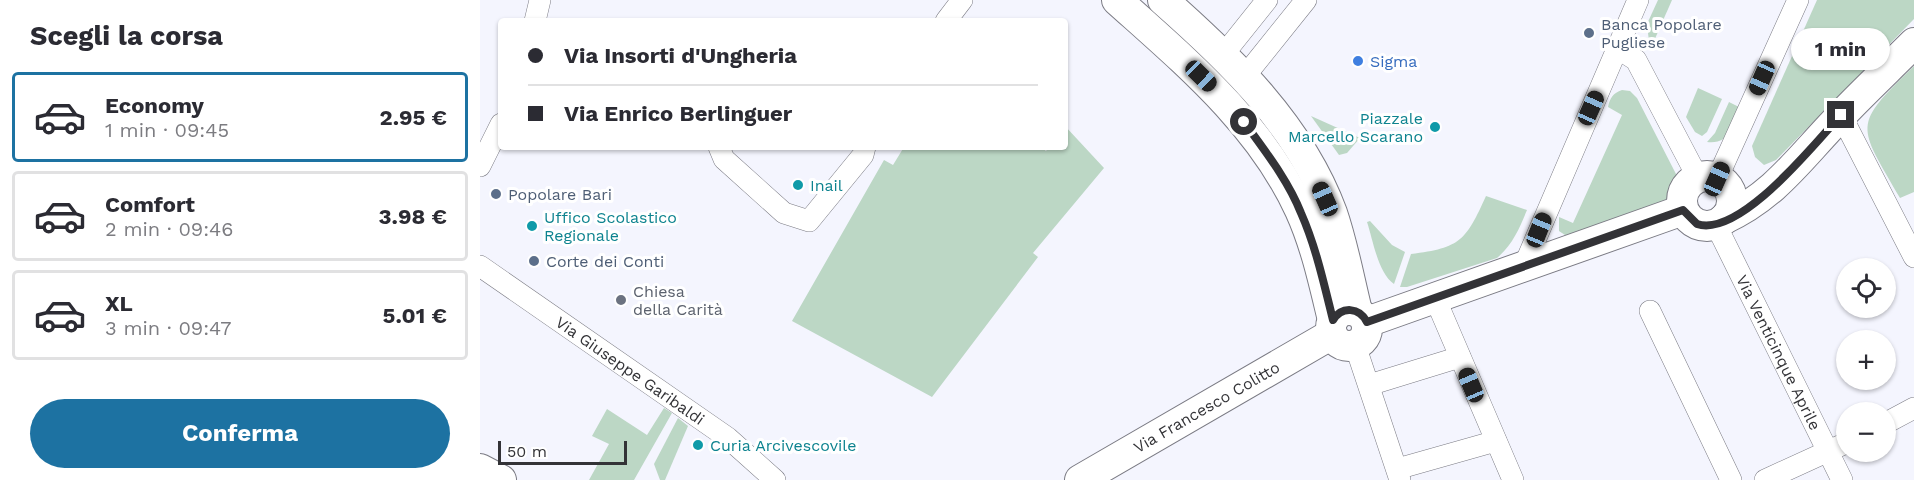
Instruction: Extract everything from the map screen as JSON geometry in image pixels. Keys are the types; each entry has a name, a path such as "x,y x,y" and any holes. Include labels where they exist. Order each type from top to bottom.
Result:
{"main road":[{"path":"1117,0 1215,90 1265,151 1300,211 1320,268 1349,326"},
{"path":"1163,0 1245,76 1288,133 1318,184 1332,214 1349,326"},
{"path":"1808,151 1770,174 1713,180 1684,191 1683,210 1697,224 1720,222 1749,207 1789,174 1841,115 1914,43"},
{"path":"1713,180 1732,202 1720,222"},
{"name":"Via Francesco Colitto","path":"1080,480 1349,326 1683,210"},
{"path":"480,469 501,480"}],"street":[{"path":"536,18 540,0"},
{"path":"948,18 962,0"},
{"path":"1223,55 1267,0"},
{"path":"1245,76 1306,0"},
{"path":"1524,266 1638,0"},
{"path":"1713,180 1798,0"},
{"path":"1617,48 1636,60 1713,180"},
{"path":"1841,115 1914,257"},
{"path":"480,166 498,130"},
{"path":"720,150 724,159 784,213 809,221 863,155 864,150"},
{"name":"Via Venticinque Aprile","path":"1720,222 1836,443"},
{"name":"Via Giuseppe Garibaldi","path":"480,266 720,432 775,480"},
{"path":"1435,298 1513,480"},
{"path":"1650,311 1731,480"},
{"path":"1349,326 1399,475 1496,441"},
{"path":"1369,385 1460,357"},
{"path":"1896,418 1914,408"},
{"path":"1765,480 1836,448"},
{"name":"Via Venticinque Aprile","path":"1840,462 1842,480"}],"green space":[{"path":"1658,0 1672,0 1650,50 1647,24"},
{"path":"1817,0 1914,0 1914,19 1776,160 1764,165 1755,157 1752,146"},
{"path":"1914,66 1914,192 1900,198 1869,140 1868,127 1871,115 1879,102"},
{"path":"1698,88 1722,99 1707,132 1702,136 1695,132 1686,117"},
{"path":"1622,90 1630,91 1637,98 1676,174 1678,187 1674,198 1568,237 1559,231 1559,217 1573,223 1622,115 1608,107 1612,96"},
{"path":"1729,102 1743,109 1734,127 1721,140 1707,142 1715,133"},
{"path":"1311,116 1360,138 1347,153 1339,155"},
{"path":"1068,129 1104,168 1033,253 1038,257 932,397 792,321 884,160 893,165 902,150 1068,150"},
{"path":"1486,196 1527,210 1515,236 1503,253 1497,258 1407,287 1400,287 1411,254 1441,249 1460,239 1473,223"},
{"path":"1370,221 1392,245 1405,252 1394,284 1388,279 1380,264 1367,222"},
{"path":"664,408 672,413 634,480 589,480 609,444 592,436 607,409 647,435"},
{"path":"678,418 688,426 665,480 660,480 654,464"}],"place":[{"name":"Banca Popolare Pugliese","path":"1589,33"},
{"name":"Sigma","path":"1358,61"},
{"name":"Piazzale Marcello Scarano","path":"1435,127"},
{"name":"Inail","path":"798,185"},
{"name":"Popolare Bari","path":"496,194"},
{"name":"Uffico Scolastico Regionale","path":"532,226"},
{"name":"Corte dei Conti","path":"534,261"},
{"name":"Chiesa della Carità","path":"621,300"},
{"name":"Curia Arcivescovile","path":"698,445"}],"route":[{"path":"1244,122 1285,182 1300,211 1320,268 1333,320 1341,312 1352,310 1357,311 1367,322 1683,210 1692,222 1706,226 1716,225 1749,207 1779,183 1841,115"}]}
